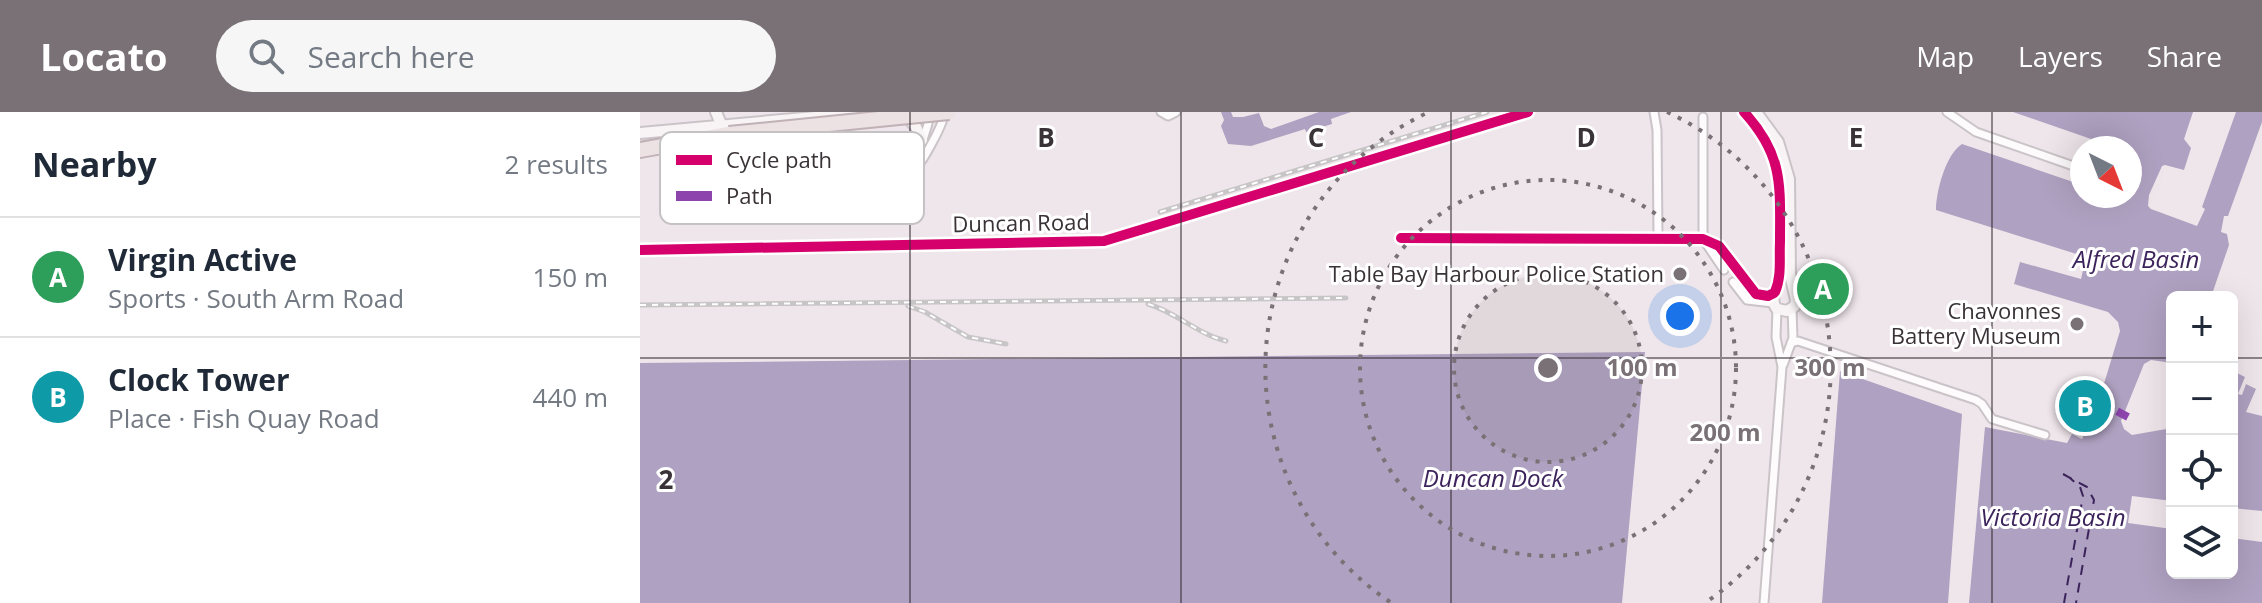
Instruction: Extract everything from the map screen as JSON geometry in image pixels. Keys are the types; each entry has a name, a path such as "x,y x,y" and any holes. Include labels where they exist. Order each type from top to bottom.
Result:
{"highway":[{"path":"704,132 947,112"},
{"path":"713,132 725,129"},
{"path":"640,141 660,138"},
{"path":"640,150 660,145"}],"street":[{"path":"716,112 725,129"},
{"path":"661,132 725,129 870,112"},
{"path":"901,112 918,132"},
{"path":"924,133 930,112"},
{"path":"924,154 947,112"},
{"path":"1161,112 1168,116 1176,112"},
{"name":"Duncan Road","path":"640,250 1104,241 1528,112"},
{"path":"1654,112 1658,237"},
{"path":"1744,112 1767,141 1779,179 1779,275 1775,299 1776,337 1782,367 1764,603"},
{"path":"1756,112 1778,142 1789,179 1790,274 1796,300 1792,309 1794,336 1782,367"},
{"path":"1947,112 1976,132 2070,165"},
{"path":"725,129 730,113"},
{"path":"1703,117 1703,239 1724,270"},
{"path":"640,133 660,132"},
{"path":"1401,238 1703,239 1716,244 1733,264"},
{"path":"1741,275 1757,295 1775,299 1785,312 1792,309"},
{"path":"1733,282 1747,300 1775,299 1785,288 1792,291"},
{"path":"1778,344 1784,347 1798,341 1965,396 1982,404 1992,419 2045,435"}],"water":[{"path":"1221,112 1231,112 1233,117 1259,113 1264,126 1271,129 1319,112 1351,112 1331,119 1332,124 1251,146 1228,144 1221,126 1224,120"},
{"name":"Alfred Basin","path":"2013,112 2193,112 2184,139 2191,148 2184,170 2162,166 2149,195 2148,206 2197,226 2236,112 2262,112 2262,122 2228,216 2224,216 2221,232 2227,234 2229,245 2213,291 2166,291 2166,362 2151,360 2144,364 2121,421 2124,429 2132,435 2166,429 2166,500 2132,496 2128,523 2166,528 2166,579 2238,579 2238,539 2262,542 2262,603 1969,603 1985,427 2067,443 2072,434 2082,439 2085,433 2089,433 2120,331 2118,322 2108,312 2014,284 2020,262 2081,279 2086,257 1936,210 1938,193 1951,156 1962,144 2070,181 2070,208 2142,208 2142,136 2082,136"},
{"name":"Duncan Dock","path":"1645,352 1622,603 640,603 640,363"},
{"name":"Victoria Basin","path":"1840,371 1962,414 1948,603 1822,603"},
{"path":"2238,374 2245,377 2238,394"},
{"path":"2246,384 2256,389 2246,412 2262,416 2262,511 2238,509 2238,394 2242,395"}],"ferry route":[{"path":"2063,474 2087,487 2094,500 2076,603"},
{"path":"2064,603 2083,496 2080,487 2070,478"}],"railway":[{"path":"1160,212 1487,112"},
{"path":"640,305 1346,298"},
{"path":"1148,304 1226,341"},
{"path":"908,306 925,312 968,337 1006,344"}],"marked path":[{"path":"2096,400 2128,417"}],"cycle path":[{"path":"640,250 1104,241 1528,112"},
{"path":"1744,112 1766,143 1777,172 1780,267 1775,292"},
{"path":"1401,238 1703,239 1719,246 1756,294 1768,296 1774,293"}],"place":[{"name":"Table Bay Harbour Police Station","path":"1680,274"},
{"name":"Virgin Active","path":"1823,289"},
{"name":"Chavonnes Battery Museum","path":"2077,324"},
{"name":"Clock Tower","path":"2085,406"}]}
